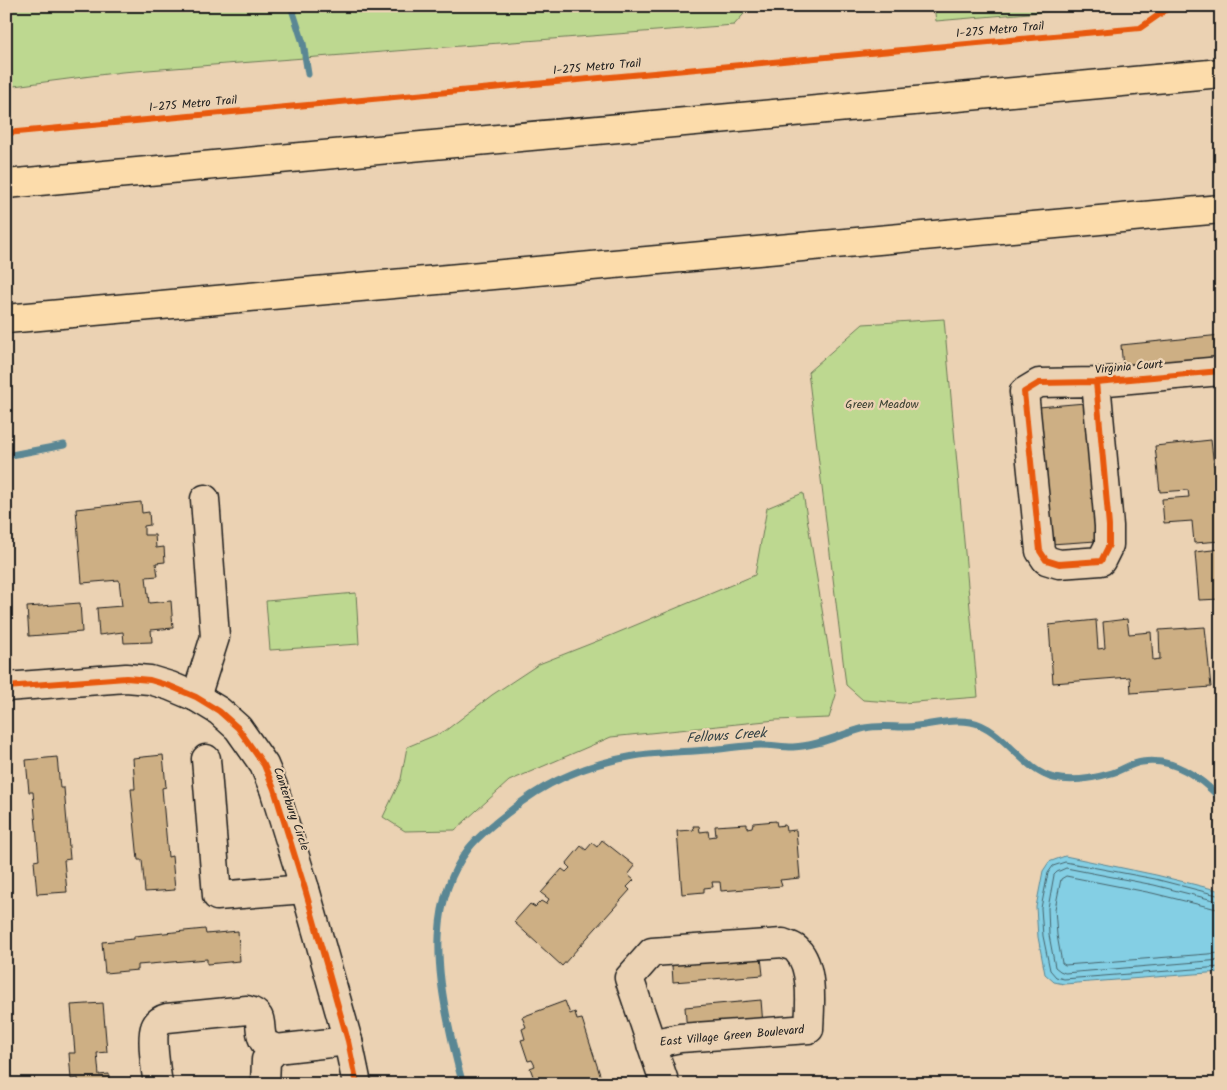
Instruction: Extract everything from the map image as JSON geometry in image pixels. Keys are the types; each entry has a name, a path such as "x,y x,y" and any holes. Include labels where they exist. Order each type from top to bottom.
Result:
{"highway":[{"path":"6,184 1221,73"},
{"path":"6,319 1221,209"}],"street":[{"name":"Virginia Court","path":"1096,382 1109,526 1109,546 1101,561 1059,564 1046,560 1040,551 1024,392 1039,383 1096,382 1221,371"},
{"path":"196,697 215,637 205,499"},
{"name":"Canterbury Circle","path":"6,687 126,678 150,680 196,697 219,711 238,728 264,765 274,789 305,889 348,1041 357,1084"},
{"path":"206,760 216,896 305,889"},
{"name":"East Village Green Boulevard","path":"651,1044 680,1038 809,1029 811,1002 807,968 796,949 783,943 652,952 629,978 651,1044 665,1084"},
{"path":"158,1084 154,1029 157,1023 167,1018 247,1010 254,1012 259,1017 260,1032 265,1043 276,1049 348,1041"},
{"path":"265,1084 266,1060 276,1049"}],"green space":[{"path":"6,6 751,6 734,25 122,72 6,87"},
{"path":"934,6 1111,6 936,21"},
{"name":"Green Meadow","path":"944,319 978,697 903,703 863,700 846,685 808,372 863,324"},
{"path":"803,493 836,695 829,718 776,720 611,737 509,781 455,830 405,831 383,817 401,779 407,747 445,731 492,695 539,664 755,575 767,508"},
{"path":"356,593 359,644 270,650 266,601"}],"water":[{"path":"1065,856 1221,891 1221,972 1064,984 1054,982 1045,974 1038,937 1036,907 1043,871 1049,862"}],"building":[{"path":"1221,335 1221,359 1123,369 1121,345"},
{"path":"1085,403 1096,541 1051,544 1039,407"},
{"path":"1211,440 1214,466 1217,468 1221,541 1194,543 1192,521 1164,523 1162,499 1189,497 1188,490 1160,492 1155,446"},
{"path":"141,502 142,513 149,512 150,525 144,526 144,535 155,535 156,548 164,547 165,562 156,563 158,576 146,577 149,603 171,601 173,628 151,630 152,642 124,643 123,632 99,635 97,608 122,606 119,580 82,583 76,509"},
{"path":"1221,549 1221,599 1199,600 1195,552"},
{"path":"80,603 82,632 29,636 27,607"},
{"path":"1127,619 1129,634 1151,632 1153,660 1160,659 1159,630 1205,627 1211,687 1131,693 1130,677 1053,683 1049,625 1096,620 1098,649 1105,648 1103,622"},
{"path":"163,755 166,787 162,788 168,857 172,856 175,890 145,892 142,860 138,860 131,789 135,789 133,758"},
{"path":"57,757 60,788 64,788 70,859 64,860 67,892 37,894 34,861 39,860 33,792 29,792 26,760"},
{"path":"776,821 777,826 785,825 786,831 796,830 800,878 780,880 782,886 721,891 720,882 712,882 713,887 704,888 704,892 682,894 677,831 694,830 693,826 699,826 700,832 708,831 709,837 716,836 715,826 747,824 747,828 752,827 753,823"},
{"path":"602,840 635,866 628,875 634,880 627,887 630,890 562,966 514,922 530,904 535,907 541,901 546,904 549,899 541,893 562,869 566,872 570,868 566,864 581,846 586,850 592,843 597,847"},
{"path":"205,929 206,934 238,931 240,961 207,964 207,959 138,965 138,970 105,973 102,942 134,939 134,936"},
{"path":"761,957 763,975 673,982 672,965"},
{"path":"761,1000 763,1025 687,1032 685,1007"},
{"path":"565,1001 570,1014 575,1012 577,1020 582,1019 603,1084 536,1084 530,1068 535,1066 532,1060 528,1061 521,1040 525,1039 522,1029 526,1027 522,1017"},
{"path":"103,1003 107,1052 97,1053 99,1075 109,1074 109,1084 79,1084 78,1078 71,1079 69,1053 75,1053 71,1005"}],"waterway":[{"path":"291,6 303,43 308,74"},
{"path":"6,456 64,445"},
{"name":"Fellows Creek","path":"463,1084 444,1004 439,958 439,934 447,889 456,868 469,848 488,829 537,792 583,769 617,759 643,755 755,745 793,747 820,742 870,727 907,727 963,721 982,726 993,732 1032,767 1054,778 1068,780 1091,778 1112,773 1138,763 1153,761 1175,766 1186,771 1205,784 1221,799"}],"cycle path":[{"name":"I-275 Metro Trail","path":"6,133 1140,28 1170,7 1183,6"},
{"path":"1096,382 1109,526 1109,545 1101,561 1059,564 1046,560 1040,551 1024,392 1039,383 1096,382 1221,371"},
{"path":"6,687 126,678 150,680 196,697 219,711 238,728 264,765 274,789 305,889 348,1041 357,1084"}]}
